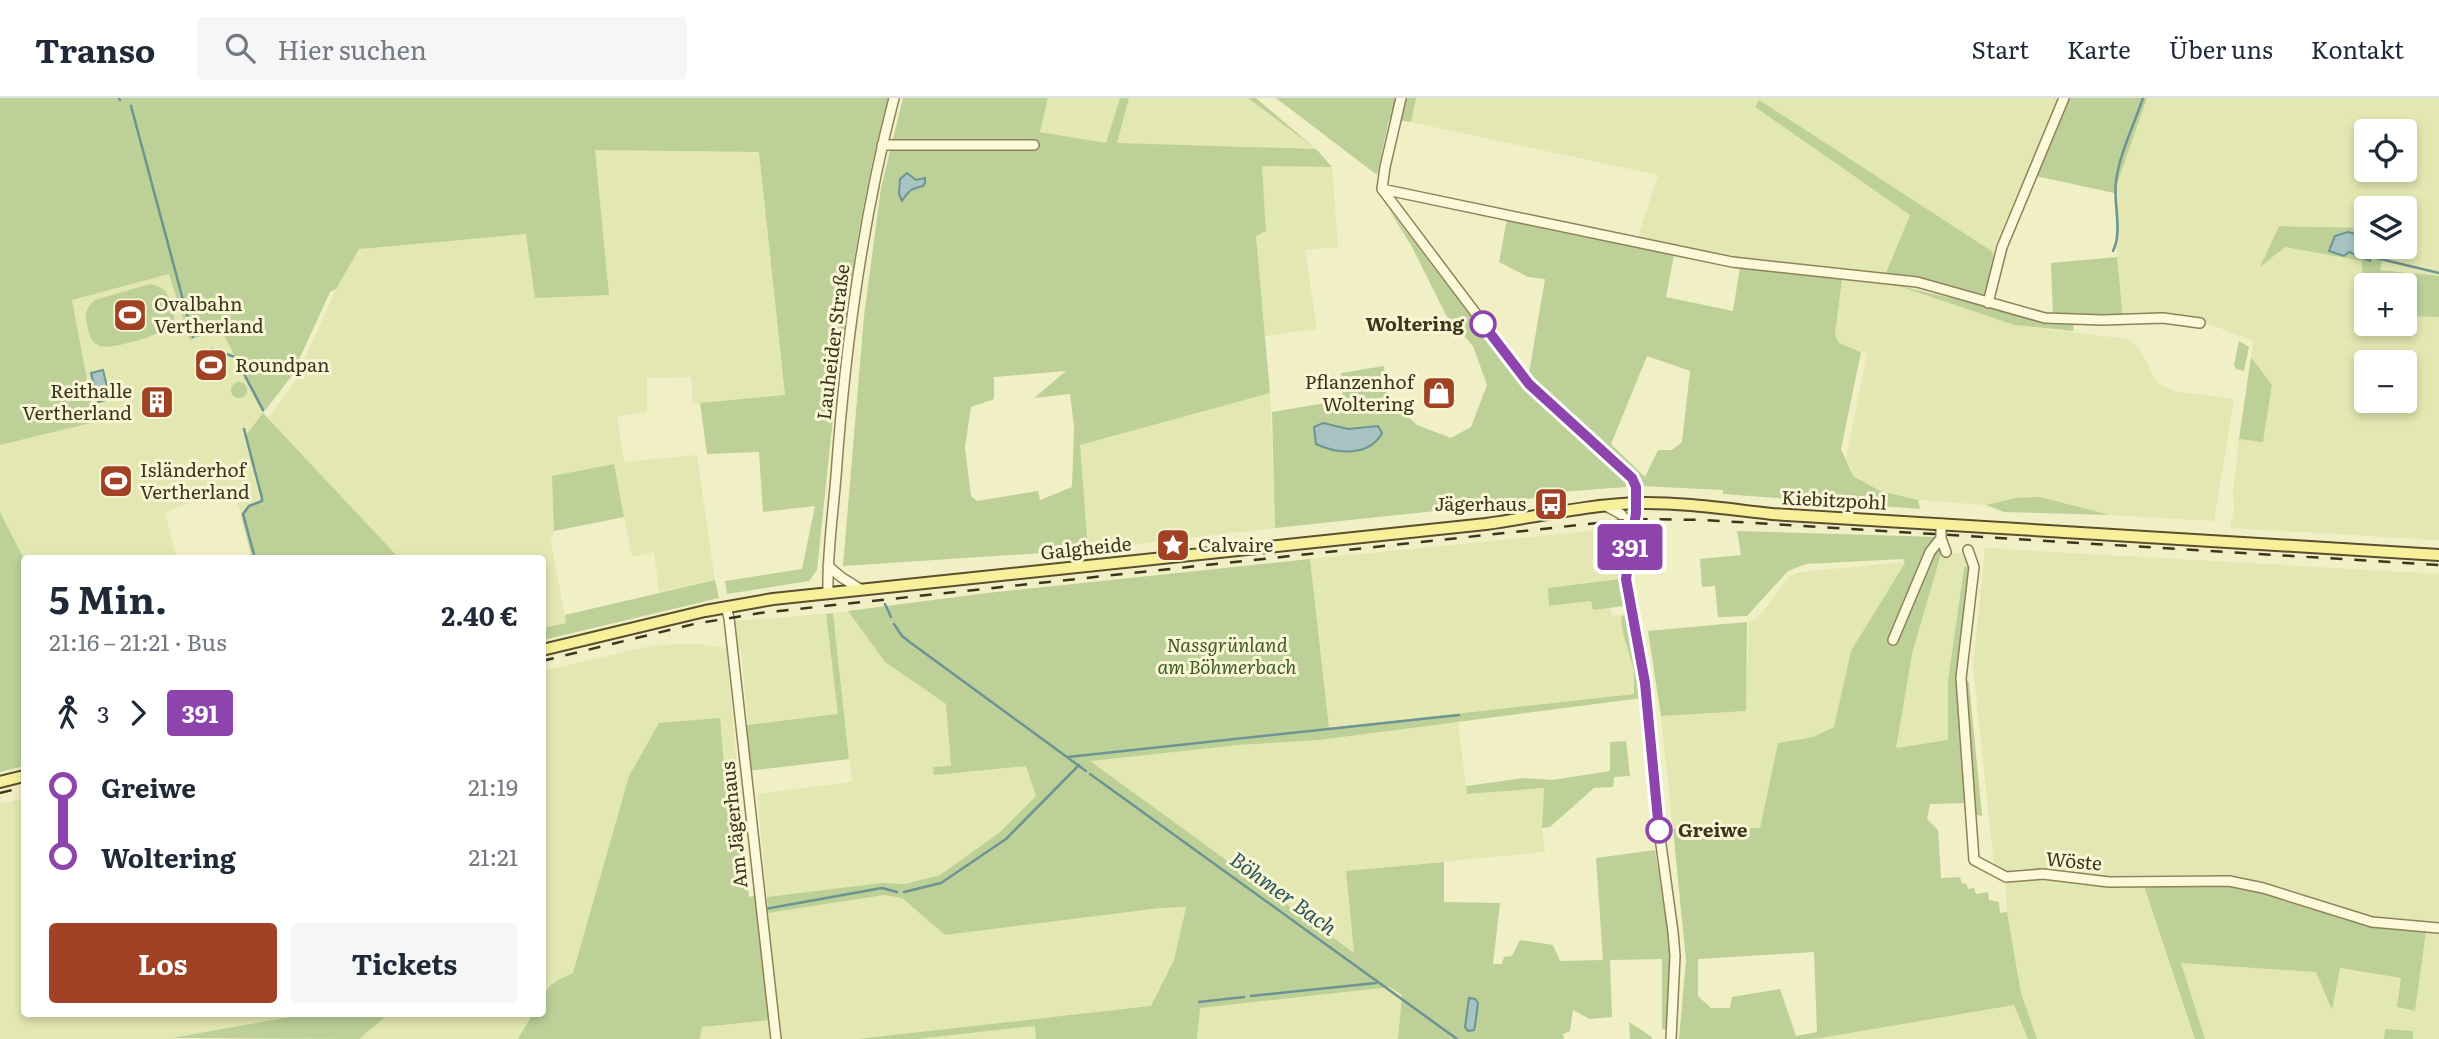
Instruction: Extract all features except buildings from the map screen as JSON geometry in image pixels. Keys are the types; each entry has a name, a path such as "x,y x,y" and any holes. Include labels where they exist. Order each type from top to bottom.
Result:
{"main road":[{"name":"Galgheide","path":"546,649 726,607 828,593 1472,525 1605,505 1636,503"},
{"name":"Kiebitzpohl","path":"1636,503 1681,504 1772,514 2439,555"},
{"path":"0,782 21,777"}],"street":[{"name":"Lauheider Straße","path":"828,593 838,437 851,320 873,186 894,98"},
{"path":"1401,98 1382,188 1529,384 1632,478 1636,487 1626,579 1645,683 1659,830 1673,932 1675,956 1671,1039"},
{"path":"1988,303 2002,247 2064,98"},
{"path":"882,145 1034,145"},
{"path":"1382,188 1732,262 1899,279 1944,288 2045,318 2163,318 2200,323"},
{"path":"1605,505 1621,514 1633,528"},
{"path":"1941,524 1941,538 1946,552"},
{"path":"1893,640 1930,552 1941,538"},
{"name":"Wöste","path":"1968,550 1974,567 1961,678 1974,860 2006,877 2043,874 2109,882 2229,881 2263,888 2372,922 2439,928"},
{"path":"828,566 860,589"},
{"name":"Am Jägerhaus","path":"726,607 776,1039"}],"green space":[{"path":"0,98 888,98 852,273 817,570 809,581 727,594 725,581 802,569 815,506 763,512 759,452 707,454 700,403 785,395 759,152 595,150 609,295 535,298 526,234 359,249 336,289 330,292 291,377 263,413 221,329 190,340 169,274 72,300 95,422 0,445"},
{"path":"903,98 1048,98 1040,132 1106,143 1120,98 1129,98 1117,143 1316,149 1332,167 1262,166 1266,231 1256,236 1270,393 1080,445 1088,550 843,566 864,316 881,188","holes":["908,173 915,180 925,178 919,187 913,187 902,200","1066,371 1034,398 1070,394 1074,427 1072,487 1040,500 1038,491 977,501 971,496 965,447 971,407 994,399 994,377"]},
{"path":"1048,98 1120,98 1106,143 1040,132"},
{"path":"1129,98 1248,98 1317,150 1117,143"},
{"path":"1248,98 1256,98 1315,148"},
{"path":"1276,98 1416,98 1411,122 1389,119 1377,175"},
{"path":"1416,98 2058,98 1993,252 1759,101 1755,107 1910,215 1886,273 1733,258 1637,240 1658,175 1411,122"},
{"path":"2069,98 2147,98 2114,193 2036,176"},
{"path":"2147,98 2439,98 2439,276 2379,270 2382,259 2417,259 2417,196 2354,196 2354,228 2279,226 2261,265 2285,247 2362,261 2362,273 2354,273 2354,336 2417,336 2417,316 2439,317 2439,540 2230,528 2239,439 2263,441 2272,385 2251,356 2253,341 2199,320 2123,318 2114,193"},
{"path":"1759,100 1993,252 1995,263 1988,294 1981,297 1941,284 1886,273 1910,215 1755,107"},
{"path":"595,150 759,152 785,396 693,404 691,377 647,378 647,412 617,416 624,462 697,455 715,580 659,592 654,552 632,557 614,464 553,476 554,531 551,541 566,623 546,627 546,555 396,555 268,418 294,383 336,289 359,248 526,234 609,294"},
{"path":"1262,166 1332,167 1338,247 1305,250 1317,329 1265,336 1256,236 1266,231"},
{"path":"1388,208 1525,387 1626,480 1626,487 1560,492 1510,503 1275,528 1272,412 1343,400 1341,373 1384,366 1387,397 1417,425 1451,438 1471,427 1487,385 1473,346 1446,315 1412,247"},
{"path":"1507,219 1674,255 1666,297 1733,311 1740,267 1842,279 1835,335 1839,343 1861,352 1841,449 1853,476 1880,491 1918,500 1920,509 1723,494 1723,490 1640,486 1637,478 1534,382 1529,373 1545,279 1528,277 1499,262","holes":["1647,356 1690,371 1682,442 1672,450 1658,450 1645,477 1611,444"]},
{"path":"2279,226 2354,228 2354,233 2349,232 2348,252 2354,251 2354,259 2382,259 2380,270 2410,273 2362,273 2362,261 2285,247 2260,267"},
{"path":"2117,257 2123,318 2053,317 2051,263"},
{"path":"169,273 190,339 221,329 263,413 246,435 262,500 248,506 241,515 232,485 165,513 176,555 22,555 0,512 0,445 95,422 72,300"},
{"path":"2417,274 2439,276 2439,317 2417,316"},
{"path":"1842,279 1896,285 2014,325 2128,339 2140,350 2157,382 2173,391 2234,399 2214,521 2110,515 2040,497 2015,498 1986,505 1918,500 1880,491 1853,476 1846,458 1867,354 1839,343 1834,335"},
{"name":"Ovalbahn Vertherland","path":"150,284 162,288 168,296 174,314 172,325 149,337 106,347 92,340 86,317 87,310 95,300"},
{"path":"1896,285 2017,314 2074,323 2073,331 2014,325"},
{"path":"2239,341 2249,347 2244,371 2236,369 2234,365"},
{"name":"Roundpan","path":"211,353 218,356 221,363 218,370 211,373 204,370 201,363 204,356"},
{"path":"2251,357 2272,385 2263,442 2239,439"},
{"path":"239,382 245,384 245,396 239,398 233,396 231,390 233,384"},
{"path":"1270,393 1275,528 1088,550 1079,445"},
{"path":"263,413 396,555 251,555 241,515 248,506 262,500 246,435"},
{"path":"614,464 624,517 554,531 552,476"},
{"path":"2040,497 2110,515 2004,512 1986,505 2015,498"},
{"path":"0,512 22,555 21,767 0,772"},
{"path":"1622,528 1627,534 1621,579 1548,589 1550,606 1592,601 1593,610 1610,607 1612,616 1626,614 1621,618 1634,671 1634,694 1329,728 1310,559"},
{"path":"1737,531 1937,537 1941,554 1912,654 1896,748 1948,740 1948,680 1964,568 1969,564 1971,574 1959,678 1966,803 1930,804 1927,819 1938,830 1941,878 1960,877 1962,884 1966,883 1968,889 1974,888 1976,894 1988,892 1989,900 1999,902 2000,913 2007,912 2021,993 2037,1039 2028,1039 2014,1005 1815,1039 1679,1039 1686,960 1673,829 1760,828 1778,743 1813,737 1834,727 1851,651 1905,563 1903,559 1806,564 1788,571 1747,616 1718,617 1715,586 1702,587 1700,559 1741,555","holes":["1814,952 1817,1032 1796,1036 1780,989 1732,997 1730,1008 1711,1008 1698,996 1698,959"]},
{"path":"1985,548 2439,574 2439,923 2360,916 2279,888 2228,876 2106,877 2064,870 2004,873 1994,865 1973,667"},
{"path":"1962,553 1969,564 1964,568 1948,680 1948,740 1895,748 1912,654 1941,554"},
{"name":"Nassgrünland am Böhmerbach","path":"1310,559 1329,728 1634,694 1634,671 1621,617 1626,614 1638,664 1642,698 1319,740 1238,745 1090,761 1354,953 1346,871 1444,862 1444,902 1500,903 1493,964 1502,964 1504,957 1512,956 1520,940 1553,945 1560,961 1603,960 1596,858 1655,850 1672,959 1669,1029 1662,1029 1662,959 1610,960 1612,1017 1590,1019 1573,1010 1570,1031 1563,1034 1564,1039 1398,1039 1402,995 1390,987 1200,1008 1197,1039 1036,1039 1035,1026 917,1039 857,1039 1151,1006 1174,960 1186,907 945,935 902,898 884,895 768,913 767,897 881,883 905,884 940,875 999,833 1036,796 1026,766 934,775 933,767 951,766 946,704 885,662 848,611 987,593"},
{"path":"1906,562 1851,651 1834,727 1813,737 1778,743 1760,828 1673,829 1661,716 1746,711 1749,622 1758,618 1789,577 1799,572"},
{"path":"1621,579 1624,606 1593,610 1591,601 1549,606 1548,588"},
{"path":"715,580 719,598 546,639 546,627 566,623 565,615"},
{"path":"848,611 885,662 946,704 951,766 1030,766 1036,796 999,833 940,875 905,884 881,883 767,897 757,794 852,782 833,613"},
{"path":"833,613 849,759 748,771 745,725 838,714 826,614"},
{"path":"826,614 838,714 748,724 741,650 736,650 735,621"},
{"path":"1747,622 1746,711 1661,716 1648,631"},
{"path":"699,644 726,648 744,840 731,850 642,753 629,776 573,973 550,983 546,990 546,670 655,645"},
{"path":"1965,678 1969,683 1982,816 1974,814"},
{"path":"720,718 731,849 744,840 749,897 756,895 771,1020 702,1027 700,1039 518,1039 531,1017 546,1017 546,991 549,987 573,973 629,776 659,723"},
{"path":"1458,721 1467,794 1544,788 1542,828 1545,852 1346,871 1355,962 1087,760 1319,740"},
{"path":"1626,741 1630,776 1614,777 1613,787 1594,788 1550,827 1542,828 1544,788 1467,794 1466,786 1524,778 1552,780 1610,771 1610,742"},
{"path":"21,799 21,1017 293,1017 173,1039 0,1039 0,804"},
{"path":"2060,876 2143,883 2195,1039 2037,1039 2021,993 2007,912 2005,880"},
{"path":"2143,883 2220,883 2262,890 2376,927 2426,932 2415,1011 2397,1007 2401,978 2340,968 2332,1010 2316,972 2181,963 2205,1039 2195,1039"},
{"path":"884,895 902,898 945,935 1186,904 1174,960 1151,1007 857,1039 781,1039 768,913"},
{"path":"2439,931 2439,1039 2413,1039 2413,1031 2385,1029 2384,1039 2205,1039 2180,963 2316,972 2332,1008 2340,968 2401,978 2397,1007 2415,1011 2426,932"},
{"path":"1390,986 1402,995 1398,1039 1195,1039 1197,1008"},
{"path":"2014,1005 2028,1039 1815,1039"},
{"path":"384,1017 531,1017 518,1039 359,1039"},
{"path":"385,1017 359,1039 172,1038 284,1018"},
{"path":"771,1020 771,1039 700,1039 702,1027"},
{"path":"1629,1022 1652,1037 1652,1039 1630,1039"},
{"path":"1036,1026 1036,1039 917,1039"},
{"path":"2385,1029 2413,1031 2413,1039 2384,1039"}],"water":[{"path":"907,173 916,180 925,178 925,183 911,190 902,201 899,194 900,179"},
{"path":"2348,232 2354,234 2354,254 2349,252 2344,256 2329,251 2335,236"},
{"path":"103,370 110,399 98,402 91,373"},
{"path":"1323,423 1348,429 1378,426 1382,433 1376,441 1361,450 1333,450 1316,444 1314,427"},
{"path":"1469,998 1478,1003 1474,1030 1468,1031 1465,1027"}],"waterway":[{"path":"2113,251 2118,226 2115,190 2118,170 2143,98"},
{"path":"131,106 193,337"},
{"path":"2380,259 2439,273"},
{"path":"211,349 235,357 263,410"},
{"path":"244,429 262,498 262,501 249,506 243,514 254,555"},
{"name":"Böhmer Bach","path":"885,604 891,617"},
{"name":"Böhmer Bach","path":"894,624 911,643 1086,771"},
{"path":"1068,757 1459,715"},
{"path":"904,892 941,883 1006,839 1079,765"},
{"name":"Böhmer Bach","path":"1090,774 1457,1039"},
{"path":"765,909 882,888 897,892"},
{"path":"1251,996 1376,983"},
{"path":"1199,1002 1244,997"}],"railway":[{"path":"546,660 694,624 760,613 1635,519 1705,520 2439,565"},
{"path":"0,793 21,788"}],"bus line":[{"name":"391","path":"1483,324 1529,384 1632,478 1636,487 1636,513 1626,579 1645,683 1659,830"}],"place":[{"name":"Ovalbahn Vertherland","path":"130,315"},
{"name":"Woltering","path":"1483,324"},
{"name":"Roundpan","path":"211,365"},
{"name":"Pflanzenhof Woltering","path":"1439,393"},
{"name":"Reithalle Vertherland","path":"157,402"},
{"name":"Isländerhof Vertherland","path":"116,481"},
{"name":"Jägerhaus","path":"1551,504"},
{"name":"Calvaire","path":"1173,545"},
{"name":"Greiwe","path":"1659,830"}]}
